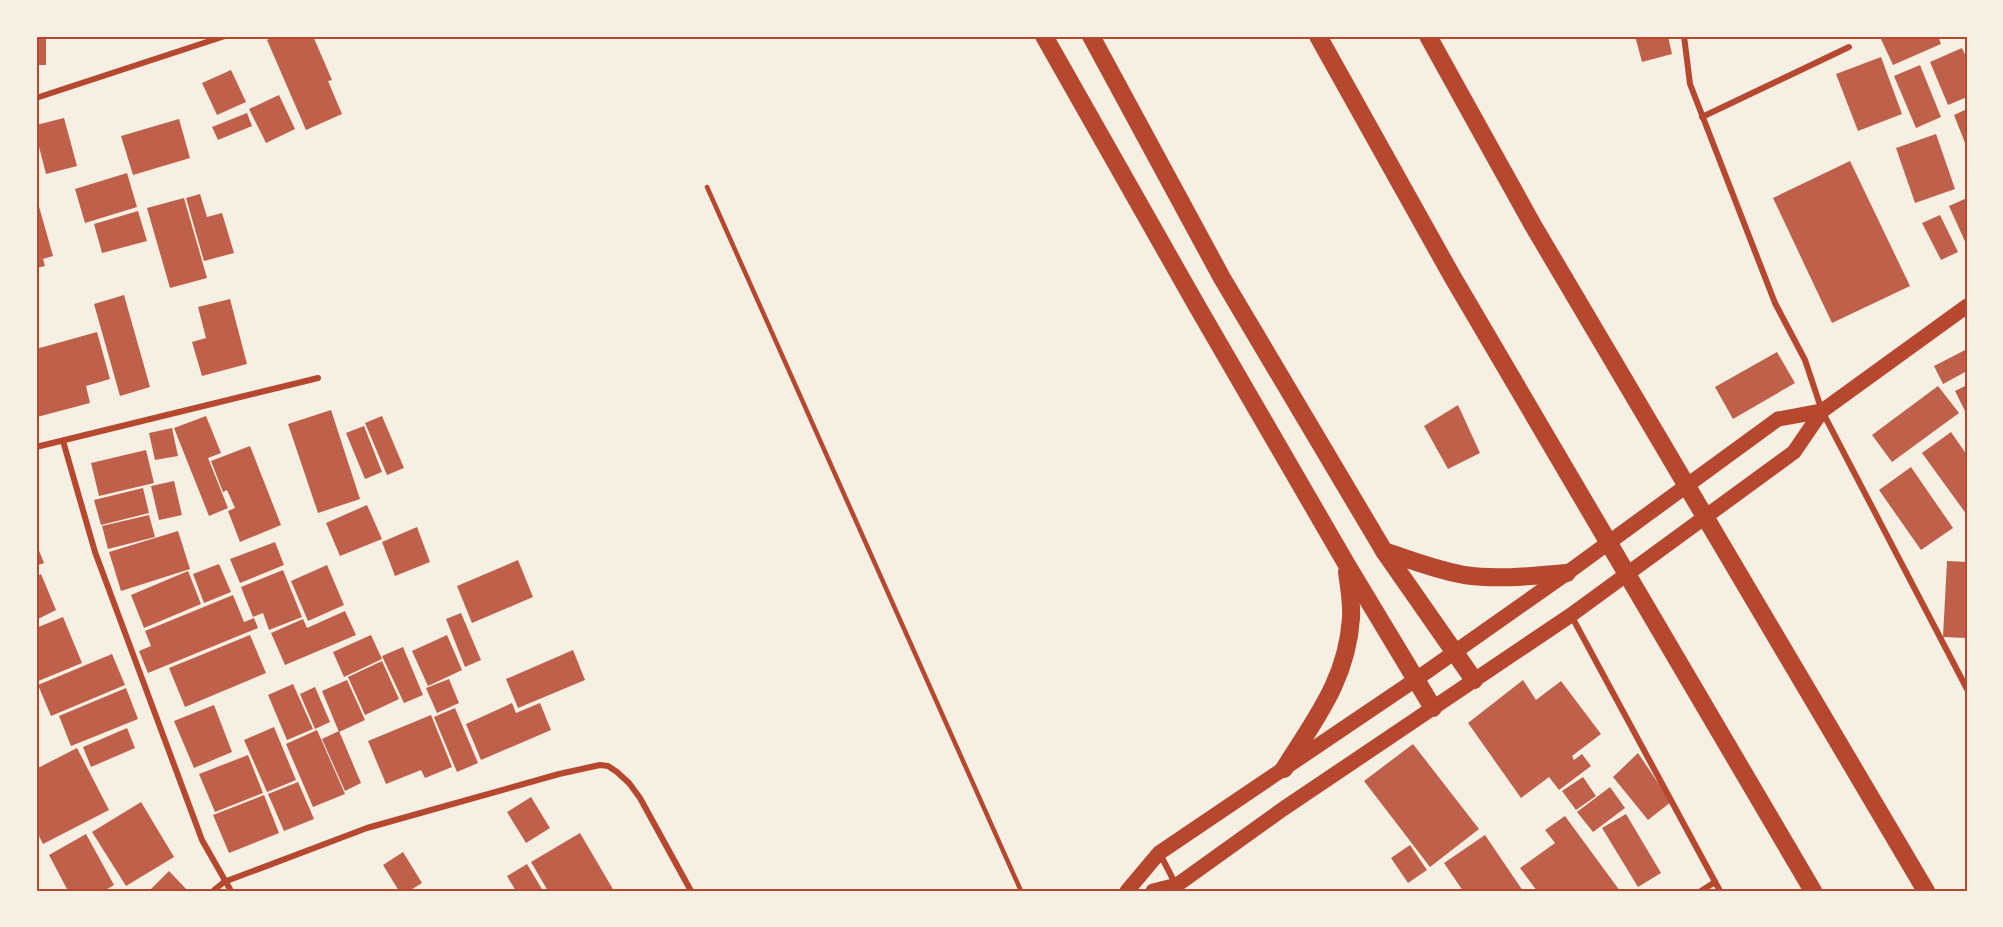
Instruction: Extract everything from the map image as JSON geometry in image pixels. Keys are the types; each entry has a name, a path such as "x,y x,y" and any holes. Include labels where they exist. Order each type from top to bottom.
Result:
{"highway":[{"path":"1044,36 1197,306 1433,708"},
{"path":"1091,36 1222,278 1384,551 1474,680"},
{"path":"1318,36 1452,276 1813,891"},
{"path":"1428,36 1534,227 1926,891"},
{"path":"1384,551 1422,565 1465,575 1519,576 1567,573"},
{"path":"1284,769 1333,691 1345,658 1352,616 1347,565"}],"main road":[{"path":"1153,891 1178,888 1282,809 1571,615 1794,452 1822,411 1967,306"},
{"path":"1127,891 1159,853 1415,680 1779,419 1822,411"}],"street":[{"path":"36,98 225,36"},
{"path":"1684,36 1690,84 1775,303 1805,360 1822,411 1967,689"},
{"path":"1702,117 1849,47"},
{"path":"36,447 318,378"},
{"path":"63,441 95,552 201,840 231,891"},
{"path":"1571,615 1720,891"},
{"path":"213,891 224,882 367,828 559,774 600,765 608,766 617,772 640,798 691,891"},
{"path":"1159,853 1178,888"},
{"path":"1701,891 1715,882"}],"lane":[{"path":"707,187 1021,891"}],"building":[{"path":"36,36 46,36 46,65 36,65"},
{"path":"276,36 313,36 332,80 328,81 342,114 306,130 267,40"},
{"path":"1635,36 1668,36 1672,54 1642,62"},
{"path":"1938,36 1941,44 1893,65 1880,37"},
{"path":"1962,48 1967,59 1967,97 1948,105 1930,62"},
{"path":"1881,57 1902,114 1858,131 1836,74"},
{"path":"1920,65 1941,117 1916,128 1894,76"},
{"path":"231,70 246,102 217,115 202,83"},
{"path":"279,95 295,129 266,143 249,109"},
{"path":"1967,109 1967,148 1954,115"},
{"path":"247,113 252,126 218,140 212,127"},
{"path":"64,118 77,166 46,174 36,135 36,125"},
{"path":"179,119 190,158 133,175 121,136"},
{"path":"1936,134 1955,189 1915,203 1896,148"},
{"path":"1850,161 1910,286 1832,323 1773,198"},
{"path":"127,173 137,207 85,223 75,189"},
{"path":"200,194 207,217 222,213 234,253 204,261 186,198"},
{"path":"36,196 53,256 43,259 45,266 36,268"},
{"path":"184,198 207,278 170,288 147,208"},
{"path":"1967,198 1967,246 1949,206"},
{"path":"138,211 147,241 102,253 94,224"},
{"path":"1940,215 1958,252 1941,260 1922,223"},
{"path":"124,295 150,387 120,396 94,304"},
{"path":"230,299 247,364 202,376 192,342 206,338 198,307"},
{"path":"97,332 110,379 86,386 90,403 37,417 36,349"},
{"path":"1967,349 1967,371 1943,384 1934,366"},
{"path":"1777,352 1795,383 1733,419 1715,387"},
{"path":"1967,385 1967,415 1955,391"},
{"path":"1938,386 1959,413 1892,462 1872,435"},
{"path":"1458,405 1480,453 1448,469 1424,426"},
{"path":"331,410 360,499 318,513 288,424"},
{"path":"206,416 221,453 208,458 228,508 209,516 174,428"},
{"path":"382,416 404,468 387,475 365,423"},
{"path":"364,426 382,472 365,479 346,433"},
{"path":"172,428 178,456 155,460 149,433"},
{"path":"1951,432 1967,455 1967,515 1922,453"},
{"path":"250,446 281,525 240,542 228,511 235,508 227,490 223,492 211,461"},
{"path":"146,450 154,483 99,496 91,463"},
{"path":"1911,467 1953,528 1921,550 1879,490"},
{"path":"174,481 182,515 159,520 151,486"},
{"path":"143,488 149,513 101,525 94,500"},
{"path":"367,505 382,539 340,556 326,523"},
{"path":"149,515 155,537 108,549 102,526"},
{"path":"417,527 430,562 395,576 382,542"},
{"path":"178,531 190,569 121,591 109,552"},
{"path":"275,542 284,565 240,583 230,559"},
{"path":"36,543 44,563 36,566"},
{"path":"518,560 533,597 472,623 457,586"},
{"path":"1947,561 1967,562 1967,638 1943,637"},
{"path":"219,564 231,592 204,603 193,574"},
{"path":"327,565 344,605 308,621 291,581"},
{"path":"283,570 302,617 269,630 263,613 253,617 241,587"},
{"path":"188,571 201,604 144,628 131,595"},
{"path":"41,574 56,610 36,620 36,577"},
{"path":"233,595 244,622 254,618 258,628 148,673 139,651 151,646 145,631"},
{"path":"345,611 356,635 285,665 271,633 303,619 307,628"},
{"path":"461,613 481,660 465,667 446,619"},
{"path":"63,617 82,663 36,682 36,628"},
{"path":"250,635 266,673 185,707 169,668"},
{"path":"371,635 382,659 344,677 333,652"},
{"path":"447,635 462,670 428,686 412,651"},
{"path":"403,647 423,695 404,703 382,656"},
{"path":"573,650 585,680 518,708 506,679"},
{"path":"112,654 125,685 51,716 38,685"},
{"path":"382,661 399,699 365,715 348,677"},
{"path":"449,679 459,703 437,713 426,688"},
{"path":"347,680 365,720 339,732 322,691"},
{"path":"1523,680 1536,700 1561,681 1601,734 1572,756 1574,760 1582,754 1591,766 1559,790 1549,777 1521,798 1468,723"},
{"path":"293,684 313,729 287,740 268,695"},
{"path":"315,687 330,722 315,729 300,694"},
{"path":"126,688 138,719 71,746 59,716"},
{"path":"512,703 516,713 540,703 551,730 481,760 466,724"},
{"path":"214,705 232,752 194,768 174,721"},
{"path":"455,708 478,763 457,772 434,717"},
{"path":"431,715 452,767 425,778 421,770 386,784 368,741"},
{"path":"274,727 296,780 267,792 244,740"},
{"path":"127,728 135,748 91,767 83,747"},
{"path":"317,730 345,794 313,807 286,744"},
{"path":"339,731 361,783 345,791 322,739"},
{"path":"1413,744 1479,829 1430,867 1364,781"},
{"path":"77,748 109,810 43,844 36,830 36,769"},
{"path":"1638,753 1671,802 1648,820 1613,777"},
{"path":"248,755 263,793 215,812 199,774"},
{"path":"1583,777 1596,796 1576,810 1562,791"},
{"path":"298,782 314,819 284,831 268,794"},
{"path":"1610,787 1625,808 1593,832 1577,812"},
{"path":"264,795 279,833 229,853 213,815"},
{"path":"531,797 550,828 526,843 507,812"},
{"path":"141,802 174,857 126,886 92,832"},
{"path":"1626,814 1661,873 1638,887 1602,828"},
{"path":"1565,816 1620,891 1537,891 1520,868 1555,843 1545,830"},
{"path":"580,833 614,891 548,891 531,862"},
{"path":"86,834 114,885 104,891 68,891 49,855"},
{"path":"1485,835 1523,891 1463,891 1444,863"},
{"path":"1410,845 1427,870 1408,883 1391,858"},
{"path":"403,852 422,883 409,891 399,891 383,865"},
{"path":"527,864 543,891 516,891 507,876"},
{"path":"169,871 188,891 149,891"}]}
